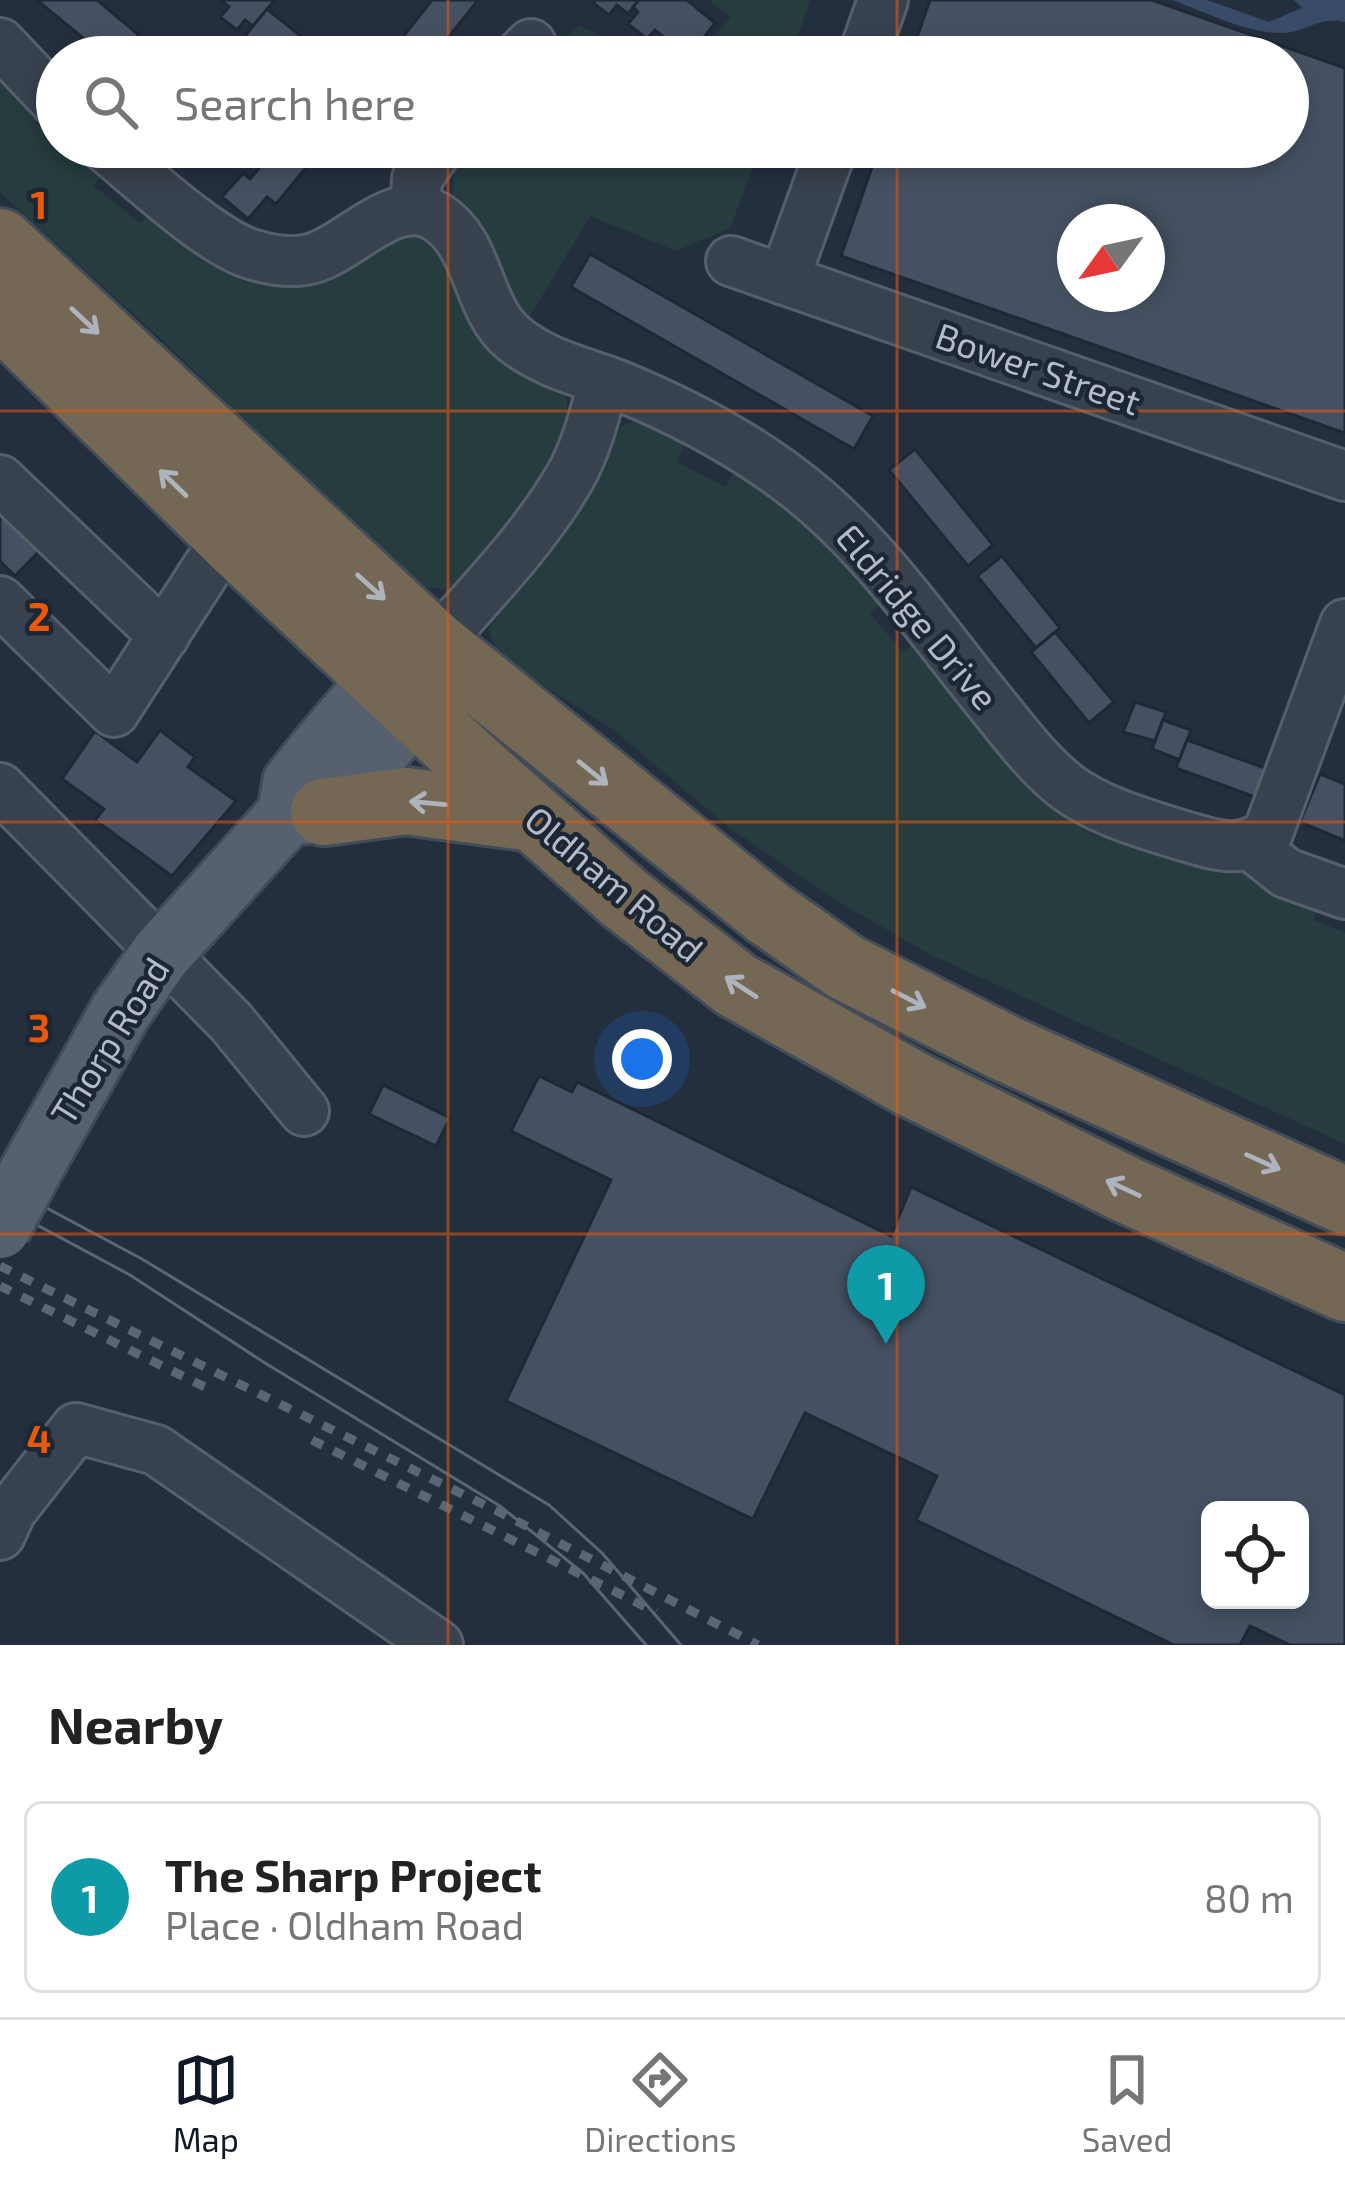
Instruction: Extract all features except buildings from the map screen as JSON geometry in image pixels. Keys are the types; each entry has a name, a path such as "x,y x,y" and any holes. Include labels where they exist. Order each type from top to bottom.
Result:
{"highway":[{"name":"Oldham Road","path":"0,242 411,677 532,818 624,898 736,985 834,1043 1125,1190 1345,1288"},
{"name":"Oldham Road","path":"5,328 232,541 411,677 691,854 845,967 1005,1048 1345,1201"},
{"path":"306,813 406,801 532,818"}],"main road":[{"name":"Thorp Road","path":"0,1228 121,1011 161,954 306,813 411,677"}],"street":[{"path":"870,36 883,0"},
{"path":"0,43 36,81"},
{"path":"133,168 226,242 250,254 307,260 388,215 415,210 417,179 425,168"},
{"path":"784,280 824,168"},
{"name":"Eldridge Drive","path":"415,210 436,216 457,239 512,338 569,370 604,380 711,431 814,499 860,542 1029,750 1065,785 1117,813 1177,834 1226,848 1252,846"},
{"name":"Bower Street","path":"731,261 1345,476"},
{"path":"411,677 535,529 572,474 604,380"},
{"path":"0,480 164,636"},
{"path":"0,602 114,712 209,566 232,541"},
{"path":"1345,624 1268,833 1252,846 1286,873 1345,894"},
{"path":"0,788 231,1022 304,1111"},
{"path":"0,1535 11,1511 76,1428 156,1450 437,1645"}],"green space":[{"path":"709,0 810,0 798,36 715,36 731,17"},
{"path":"580,25 599,36 567,36"},
{"path":"0,66 36,100 36,168 107,168 94,186 140,223 155,207 217,255 403,231 424,233 567,399 565,424 545,473 460,583 446,590 418,586 161,339 0,193"},
{"path":"454,168 753,168 730,228 676,251 590,216 528,319 479,228 452,203"},
{"path":"646,421 689,435 677,462 726,487 737,464 781,493 888,597 870,614 903,652 921,639 1085,815 1321,899 1314,920 1345,933 1345,1144 927,953 836,900 728,827 614,730 508,664 488,629 563,536 615,430"}],"water":[{"path":"1172,0 1207,0 1269,22 1302,8 1294,0 1345,0 1345,22 1268,32"}],"tram line":[{"path":"0,1183 142,1259 549,1505 602,1553 681,1645"},
{"path":"0,1205 130,1275 500,1506 583,1573 646,1645"}],"railway":[{"path":"0,1266 758,1645"},
{"path":"0,1286 215,1392"},
{"path":"312,1440 656,1612"}],"place":[{"name":"The Sharp Project","path":"886,1344"}]}
